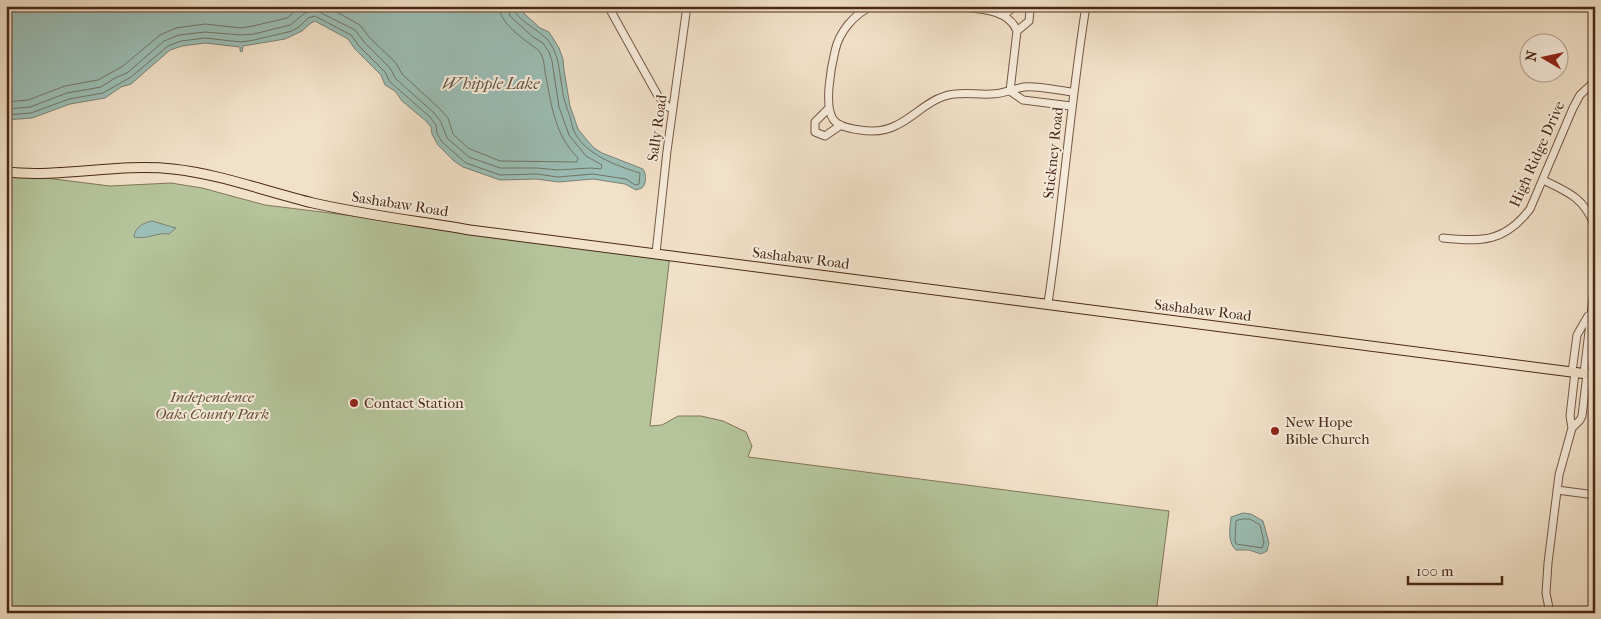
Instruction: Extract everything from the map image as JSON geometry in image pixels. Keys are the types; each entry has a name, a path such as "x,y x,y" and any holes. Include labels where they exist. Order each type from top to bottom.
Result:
{"main road":[{"name":"Sashabaw Road","path":"6,172 49,174 135,168 176,169 318,204 488,232 1583,373"}],"street":[{"path":"608,6 658,96 668,107 674,108"},
{"name":"Sally Road","path":"656,253 687,6"},
{"path":"872,6 852,19 838,41 828,100 833,120 841,125 859,130 884,130 896,126 937,99 948,95 966,93 1001,94 1025,86 1073,92"},
{"path":"952,6 998,13 1014,22 1017,31 1010,91"},
{"path":"1003,16 1016,6"},
{"path":"1017,31 1029,21 1030,10 1026,6"},
{"name":"Stickney Road","path":"1048,304 1058,240 1071,106 1086,6"},
{"name":"High Ridge Drive","path":"1443,238 1476,241 1496,237 1508,232 1520,222 1530,209 1573,108 1580,95 1595,81"},
{"path":"1010,91 1023,100 1071,106"},
{"path":"829,108 815,122 815,132 825,136 841,125"},
{"path":"1543,180 1568,192 1581,202 1590,214 1595,227"},
{"path":"1572,428 1582,416 1583,373 1595,282"},
{"path":"1550,613 1546,585 1559,475 1572,428 1570,416 1583,373 1577,335 1592,309"},
{"path":"1557,490 1595,495"}],"green space":[{"name":"Independence Oaks County Park","path":"6,173 110,186 171,183 202,188 265,205 670,255 650,426 662,425 678,416 701,416 723,421 746,432 752,446 748,457 1169,511 1156,613 6,613"}],"water":[{"name":"Whipple Lake","path":"6,6 516,6 540,28 549,32 559,48 563,59 570,106 578,129 594,148 602,153 643,169 645,182 642,188 636,190 625,184 593,179 559,182 536,179 500,180 463,167 438,145 432,134 431,127 426,121 402,101 395,91 385,85 381,75 355,49 348,39 315,21 302,31 285,39 243,46 242,52 240,47 205,43 182,46 170,50 131,84 121,87 105,98 70,104 32,118 6,120"},
{"path":"152,221 176,228 169,234 143,238 134,237 140,226"},
{"path":"1243,513 1251,514 1263,521 1269,543 1267,551 1261,554 1249,550 1236,550 1233,547 1230,535 1231,517"}],"place":[{"name":"Contact Station","path":"354,403"},
{"name":"New Hope Bible Church","path":"1275,431"}]}
